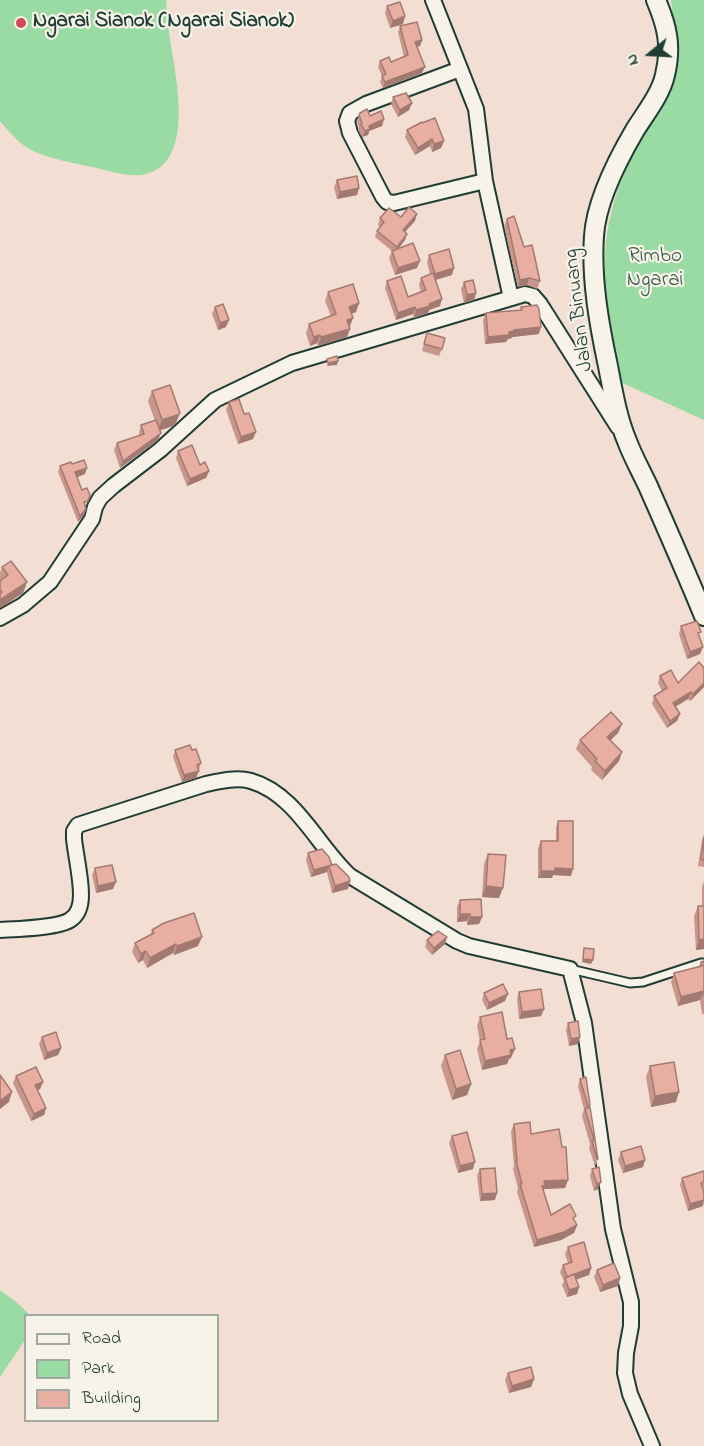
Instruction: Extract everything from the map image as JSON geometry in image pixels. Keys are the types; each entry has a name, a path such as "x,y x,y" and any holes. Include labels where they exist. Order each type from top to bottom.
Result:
{"main road":[{"name":"Jalan Binuang","path":"656,0 665,21 669,47 665,77 612,173 600,204 594,233 594,269 598,311 618,414 627,442 704,616"}],"street":[{"path":"433,0 476,109 485,181 511,298"},
{"path":"460,69 366,104 350,112 347,121 350,133 387,202 393,203 485,181"},
{"path":"0,618 23,605 50,582 92,519 100,498 160,450 214,400 292,363 525,294 533,296 540,304 627,442"},
{"path":"0,930 58,924 69,921 76,914 80,906 81,895 74,839 74,831 78,825 206,784 226,780 250,781 273,791 298,814 350,876 457,941 469,946 570,969 584,1023 613,1229 631,1302 631,1326 625,1373 630,1394 652,1446"}],"lane":[{"path":"570,969 630,982 643,982 704,963"}],"green space":[{"path":"0,0 166,0 179,114 177,136 171,154 160,168 142,175 130,175 67,162 40,154 26,147 12,135 0,121"},
{"name":"Rimbo Ngarai","path":"671,0 704,0 704,420 618,381 606,298 605,256 611,214 640,131 668,39 672,16"},
{"path":"0,1290 29,1314 24,1314 24,1341 0,1377"}],"building":[{"path":"400,2 405,16 393,21 387,6"},
{"path":"417,22 422,40 415,42 425,67 385,82 382,76 386,74 380,61 389,57 391,62 408,55 400,26"},
{"path":"406,93 412,103 400,110 393,97"},
{"path":"367,109 370,116 381,111 384,119 369,126 370,129 365,131 359,115"},
{"path":"435,118 444,141 434,144 432,139 418,148 407,130"},
{"path":"357,176 359,188 340,192 337,180"},
{"path":"409,207 417,214 403,230 407,234 397,247 377,231 384,222 380,218 389,208 401,217"},
{"path":"514,216 524,247 532,245 540,281 529,278 520,280 507,219"},
{"path":"413,243 420,261 398,268 392,251"},
{"path":"449,249 454,268 435,274 429,255"},
{"path":"433,273 442,299 429,304 430,306 416,310 415,307 398,313 387,281 401,276 408,297 426,290 421,278"},
{"path":"473,280 476,293 467,295 464,282"},
{"path":"353,284 359,303 349,307 353,318 347,320 350,329 314,337 309,324 336,314 328,292"},
{"path":"223,304 229,320 220,323 215,307"},
{"path":"537,305 541,327 514,330 509,332 509,335 488,337 486,313 522,310 521,307"},
{"path":"427,333 445,338 442,349 424,344"},
{"path":"337,356 338,361 328,363 327,359"},
{"path":"170,385 180,413 162,420 152,391"},
{"path":"239,399 244,414 249,413 256,432 241,437 229,402"},
{"path":"156,420 161,433 123,461 117,443 144,434 141,425"},
{"path":"192,445 200,465 205,462 209,471 190,479 178,451"},
{"path":"84,460 87,468 75,472 82,490 87,488 90,495 88,501 84,502 86,509 80,516 60,466"},
{"path":"11,561 27,582 0,600 2,592 0,581 8,575 2,567"},
{"path":"697,621 703,647 690,652 681,626"},
{"path":"699,662 704,668 704,683 693,694 691,692 673,703 680,714 670,721 654,696 667,688 660,676 671,670 678,683"},
{"path":"611,712 622,724 607,737 622,752 605,771 580,740"},
{"path":"190,745 192,750 196,749 201,763 197,765 199,771 184,775 175,750"},
{"path":"558,821 573,821 573,869 555,868 555,871 541,871 541,841 558,841"},
{"path":"704,837 704,860 701,859"},
{"path":"322,849 332,865 314,870 308,853"},
{"path":"488,854 506,855 503,888 486,886"},
{"path":"336,864 350,881 335,886 329,866"},
{"path":"112,865 116,882 98,886 95,868"},
{"path":"481,899 482,917 460,914 460,900"},
{"path":"698,906 704,906 704,939 699,940"},
{"path":"194,913 202,937 177,946 176,944 150,958 146,951 141,954 135,943 154,933 152,930 164,923"},
{"path":"438,931 447,937 434,948 427,940"},
{"path":"584,948 594,949 593,960 583,959"},
{"path":"704,961 704,991 681,997 674,973 702,966 701,962"},
{"path":"503,984 508,994 489,1003 484,993"},
{"path":"541,989 544,1009 522,1012 519,992"},
{"path":"502,1012 507,1039 512,1038 515,1049 510,1050 511,1055 485,1061 480,1040 485,1039 480,1017"},
{"path":"578,1021 580,1037 571,1039 568,1023"},
{"path":"56,1032 61,1048 47,1053 42,1037"},
{"path":"460,1050 471,1084 456,1089 445,1055"},
{"path":"674,1062 679,1092 655,1096 650,1066"},
{"path":"36,1067 43,1082 35,1085 46,1108 34,1114 16,1076"},
{"path":"0,1075 12,1092 0,1101"},
{"path":"586,1077 590,1105 588,1106 580,1079"},
{"path":"590,1107 595,1139 585,1109"},
{"path":"530,1122 531,1134 559,1129 562,1147 566,1147 568,1180 544,1181 545,1185 542,1186 551,1215 570,1204 576,1216 573,1218 577,1225 564,1232 537,1240 520,1184 522,1184 516,1161 514,1124"},
{"path":"467,1132 475,1162 460,1166 452,1136"},
{"path":"595,1140 598,1159 592,1141"},
{"path":"641,1146 645,1160 625,1166 621,1152"},
{"path":"599,1167 601,1182 597,1184 592,1169"},
{"path":"495,1168 497,1193 482,1194 480,1169"},
{"path":"704,1171 704,1182 701,1183 704,1200 690,1204 682,1178"},
{"path":"584,1242 591,1268 567,1277 563,1265 572,1262 568,1247"},
{"path":"614,1263 620,1278 603,1285 597,1270"},
{"path":"574,1274 579,1287 569,1290 565,1278"},
{"path":"531,1367 534,1379 512,1386 508,1373"}],"place":[{"name":"Ngarai Sianok (Ngarai Sianok)","path":"21,23"}]}
